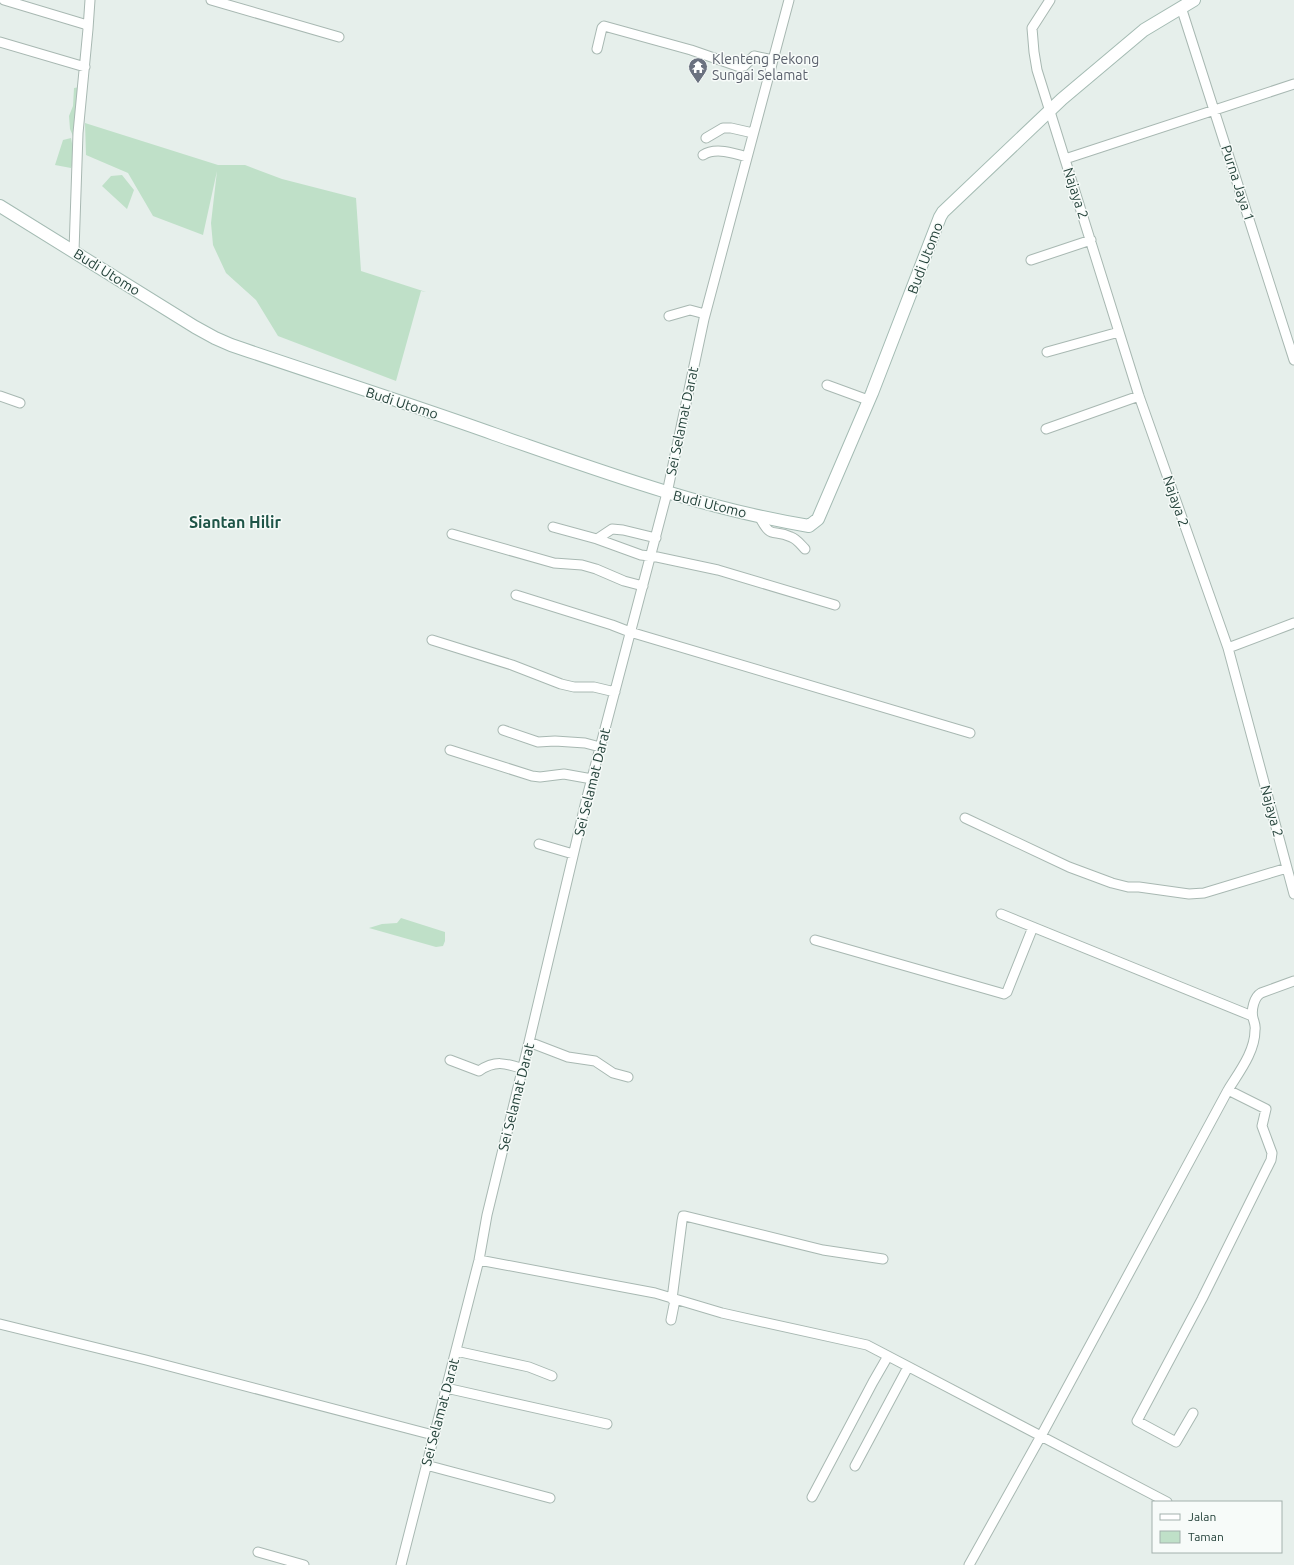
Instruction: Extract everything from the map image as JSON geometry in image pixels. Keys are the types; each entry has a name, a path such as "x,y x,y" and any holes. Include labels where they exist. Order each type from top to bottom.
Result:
{"street":[{"path":"4,0 84,24"},
{"path":"74,251 78,133 90,0"},
{"path":"212,0 339,37"},
{"name":"Sei Selamat Darat","path":"401,1565 433,1435 479,1260 487,1215 520,1068 529,1042 570,853 627,631 643,586 646,556 656,538 664,492 703,314 747,157 771,60 789,0"},
{"name":"Najaya 2","path":"1050,0 1034,24 1032,35 1037,70 1139,396 1228,648 1294,894"},
{"name":"Budi Utomo","path":"0,206 195,327 232,345 648,487 759,516 809,526 818,519 868,400 940,217 947,208 1050,111 1144,30 1186,3"},
{"name":"Purna Jaya 1","path":"1186,3 1215,110 1294,360"},
{"path":"596,49 602,28 604,26 691,50 740,67 744,66 754,56 771,60"},
{"path":"0,42 85,67"},
{"path":"1065,159 1294,84"},
{"path":"706,138 723,128 731,128 753,133"},
{"path":"703,155 708,151 733,152 747,157"},
{"path":"1031,260 1091,240"},
{"path":"669,316 690,310 703,314"},
{"path":"1047,352 1119,332"},
{"path":"827,385 868,400"},
{"path":"0,396 20,403"},
{"path":"1046,428 1139,396"},
{"path":"759,516 767,530 772,533 793,538 805,549"},
{"path":"553,527 597,539 631,552 713,568 835,605"},
{"path":"597,539 612,529 656,538"},
{"path":"452,534 554,563 596,569 624,581 643,586"},
{"path":"516,595 627,631 970,733"},
{"path":"1228,648 1294,623"},
{"path":"432,640 512,665 561,684 574,687 594,687 611,691"},
{"path":"503,730 538,742 555,741 585,743 597,746"},
{"path":"450,750 532,776 540,777 564,774 589,779"},
{"path":"964,818 1068,867 1112,883 1128,887 1140,887 1189,894 1204,894 1288,868"},
{"path":"539,844 570,853"},
{"path":"1001,914 1252,1016"},
{"path":"815,940 1004,994 1007,992 1033,927"},
{"path":"969,1565 1041,1436 1228,1090 1249,1056 1256,1030 1252,1016 1254,1001 1257,995 1261,992 1294,981"},
{"path":"529,1042 568,1057 596,1061 613,1073 628,1077"},
{"path":"450,1060 479,1071 488,1065 508,1064 520,1068"},
{"path":"1193,1413 1176,1442 1137,1420 1202,1299 1271,1160 1272,1153 1262,1126 1266,1110 1228,1090"},
{"path":"671,1320 683,1216 823,1250 882,1259"},
{"path":"479,1260 647,1292 722,1313 860,1343 908,1366 1165,1501"},
{"path":"0,1324 146,1360 433,1435"},
{"path":"456,1351 529,1367 552,1376"},
{"path":"812,1497 888,1356"},
{"path":"855,1466 908,1366"},
{"path":"446,1388 607,1424"},
{"path":"426,1465 550,1498"},
{"path":"258,1552 304,1565"}],"green space":[{"path":"80,87 75,141 70,129 69,116 73,106 74,88"},
{"path":"85,123 218,165 245,165 282,179 356,198 361,271 426,292 421,291 396,381 278,336 256,300 226,273 213,245 211,223 217,171 203,235 153,216 128,173 86,155"},
{"path":"71,138 74,157 71,168 55,165 63,140"},
{"path":"122,175 134,190 127,209 102,186 111,176"},
{"path":"401,918 445,932 445,941 443,946 436,947 369,928 382,924 397,923"}],"place":[{"name":"Klenteng Pekong Sungai Selamat","path":"698,84"}],"district":[{"name":"Siantan Hilir","path":"235,522"}]}
